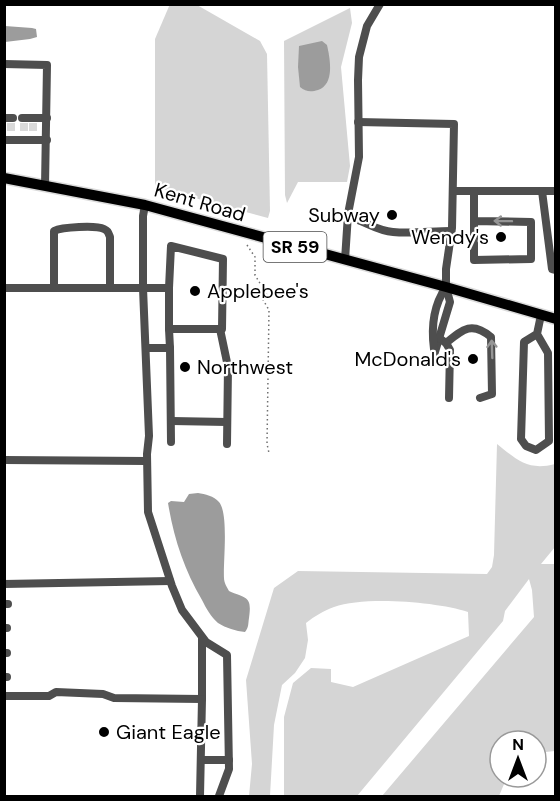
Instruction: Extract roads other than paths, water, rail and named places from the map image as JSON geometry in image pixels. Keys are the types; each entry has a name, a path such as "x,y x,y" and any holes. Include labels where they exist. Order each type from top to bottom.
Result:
{"main road":[{"name":"Kent Road","path":"4,178 145,205 446,287 555,320"}],"lane":[{"path":"345,260 348,217 359,157 358,80 362,41 367,26 380,4"},
{"path":"4,64 47,65 45,186"},
{"path":"20,127 47,118"},
{"path":"358,122 454,124 451,231 446,269 446,287 450,302 443,340 434,355 432,329 438,298 446,287"},
{"path":"20,127 46,140"},
{"path":"453,191 555,191"},
{"path":"474,191 474,260 531,259 531,222 475,221"},
{"path":"542,191 552,269 555,270"},
{"path":"145,205 143,288 147,348 148,512 170,581 182,610 206,642 227,655 229,769 219,796"},
{"path":"348,217 359,219 371,227 392,232 451,231"},
{"path":"54,288 54,231 61,228 102,228 108,232 110,237 110,288"},
{"path":"169,329 222,329 223,259 171,246 169,288 169,329 172,421 171,442"},
{"path":"4,288 169,288"},
{"path":"537,334 524,342 521,439 526,446 536,450 549,441 548,353 537,334 541,315"},
{"path":"443,340 472,327 483,330 491,337 492,394 480,398"},
{"path":"219,329 228,367 227,444"},
{"path":"443,340 450,350 449,398"},
{"path":"147,348 170,348"},
{"path":"172,421 227,422"},
{"path":"4,460 147,461"},
{"path":"4,584 170,581"},
{"path":"200,796 202,637"},
{"path":"4,696 49,696 56,692 103,694 114,698 202,699"},
{"path":"201,760 229,760"}],"tunnel":[{"path":"11,123 11,131"},
{"path":"24,123 24,132"},
{"path":"33,123 33,131"}],"place":[{"name":"Subway","path":"392,215"},
{"name":"Wendy's","path":"501,237"},
{"name":"Applebee's","path":"195,291"},
{"name":"McDonald's","path":"473,359"},
{"name":"Northwest","path":"185,367"},
{"name":"Giant Eagle","path":"104,732"}]}
